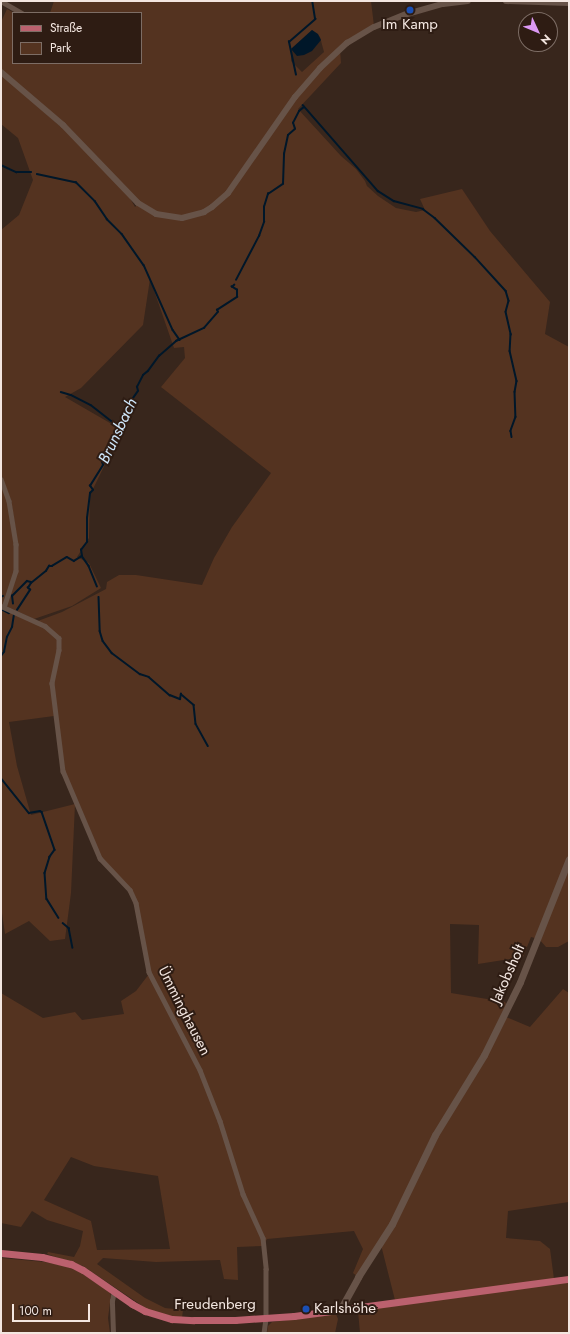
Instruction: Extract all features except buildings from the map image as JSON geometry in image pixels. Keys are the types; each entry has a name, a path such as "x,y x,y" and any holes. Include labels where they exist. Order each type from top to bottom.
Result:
{"main road":[{"name":"Jakobsholt","path":"340,1310 343,1302 400,1210 424,1156 470,1079 520,982 569,859"},
{"name":"Freudenberg","path":"1,1253 56,1260 83,1270 132,1304 145,1311 172,1319 266,1319 413,1301 569,1279"}],"street":[{"path":"1,1 20,12"},
{"path":"1,72 63,125 138,204 156,214 182,218 204,212 222,200 236,183 299,92 320,68 347,43 374,27 407,14 443,4 468,1"},
{"path":"506,1 569,3"},
{"path":"1,479 9,501 16,544 16,571 3,606"},
{"name":"Ümminghausen","path":"3,606 45,626 54,633 60,642 52,682 63,771 100,858 130,890 134,899 141,921 149,972 200,1070 220,1121 243,1194 263,1238 266,1269 266,1319 264,1333"},
{"path":"113,1333 112,1302 114,1291"}],"green space":[{"path":"54,1 371,1 374,26 340,49 341,63 298,109 341,156 356,169 367,186 378,196 396,208 416,212 425,210 420,199 462,189 490,231 550,302 545,334 569,347 569,941 558,947 546,947 539,939 531,937 523,957 478,964 479,925 450,924 451,993 505,1002 505,1011 470,1079 424,1156 392,1224 358,1277 353,1273 363,1249 354,1231 267,1239 263,1246 237,1247 238,1280 224,1279 220,1260 156,1262 103,1258 97,1264 145,1298 165,1308 183,1310 182,1318 158,1314 147,1309 83,1266 47,1254 48,1252 74,1257 80,1246 83,1231 47,1220 32,1211 21,1227 1,1223 1,993 43,1018 75,1012 82,1020 124,1014 121,1001 136,991 149,974 157,987 148,966 136,903 130,890 100,858 63,771 52,687 57,658 51,682 54,716 9,722 17,766 31,815 75,804 71,893 65,939 50,941 29,921 5,934 1,906 1,608 35,622 62,612 106,589 107,582 119,575 136,575 202,585 214,558 232,527 271,473 161,387 185,358 184,347 174,348 150,279 143,325 81,388 65,397 122,430 90,495 89,538 77,557 89,563 101,588 72,606 34,619 6,606 18,571 18,545 11,500 1,474 1,230 19,215 33,180 18,138 1,124 1,74 69,134 128,195 135,207 138,204 54,115 1,71 1,22 7,9 12,12 12,64 142,64 142,12 50,12","holes":["312,30 320,37 324,52 302,72 291,61 291,49","45,626 50,628 59,638 59,642 56,636","71,1157 94,1166 158,1176 170,1249 97,1250 91,1221 44,1200"]},
{"path":"1,479 9,501 16,544 16,571 4,607 1,606"},
{"path":"563,989 569,993 569,1202 508,1211 506,1238 540,1241 550,1249 554,1279 395,1300 381,1245 425,1156 506,1017 530,1027"},
{"path":"1,1258 45,1262 65,1266 80,1272 109,1292 111,1295 108,1318 110,1333 1,1333"},
{"path":"569,1282 569,1333 360,1333 358,1311"},
{"path":"336,1314 338,1319 335,1333 267,1333 268,1326 272,1322"}],"water":[{"path":"312,30 318,34 321,40 312,51 304,55 297,56 291,49"}],"waterway":[{"path":"296,75 289,42 315,19 312,1"},
{"path":"303,105 378,191 394,201 423,209 435,218 475,257 506,291 509,301 506,312 511,334 510,351 517,381 515,392 516,417 511,431 512,437"},
{"name":"Brunsbach","path":"236,280 259,236 264,222 264,207 268,194 283,184 284,154 288,135 295,129 293,123 299,111 304,107"},
{"path":"1,165 16,172 31,172"},
{"path":"37,174 76,182 95,201 107,219 122,234 144,265 173,330 180,340"},
{"name":"Brunsbach","path":"17,610 30,590 28,588 31,583 46,571 49,566 52,566 67,557 74,561 82,556 81,550 87,542 87,518 90,493 93,490 90,486 103,465 102,462 110,447 111,441 115,439 118,426 121,426 131,401 138,391 137,387 143,375 148,371 159,356 176,341 204,328 218,312 217,310 237,297 237,290 232,287 234,285"},
{"path":"61,392 71,395 91,405 118,426"},
{"path":"82,556 89,566 97,586"},
{"path":"13,604 12,596 27,581 31,582"},
{"path":"99,597 100,631 103,641 112,653 140,674 149,677 170,695 180,699 181,694 194,705 196,724 208,746"},
{"path":"1,609 9,613"},
{"path":"1,656 4,652 7,637 12,627 14,615"},
{"path":"1,778 29,813 42,812 55,850 50,857 45,873 47,899 59,918"},
{"path":"63,923 69,928 73,948"}],"place":[{"name":"Im Kamp","path":"410,10"},
{"name":"Karlshöhe","path":"306,1309"}]}
